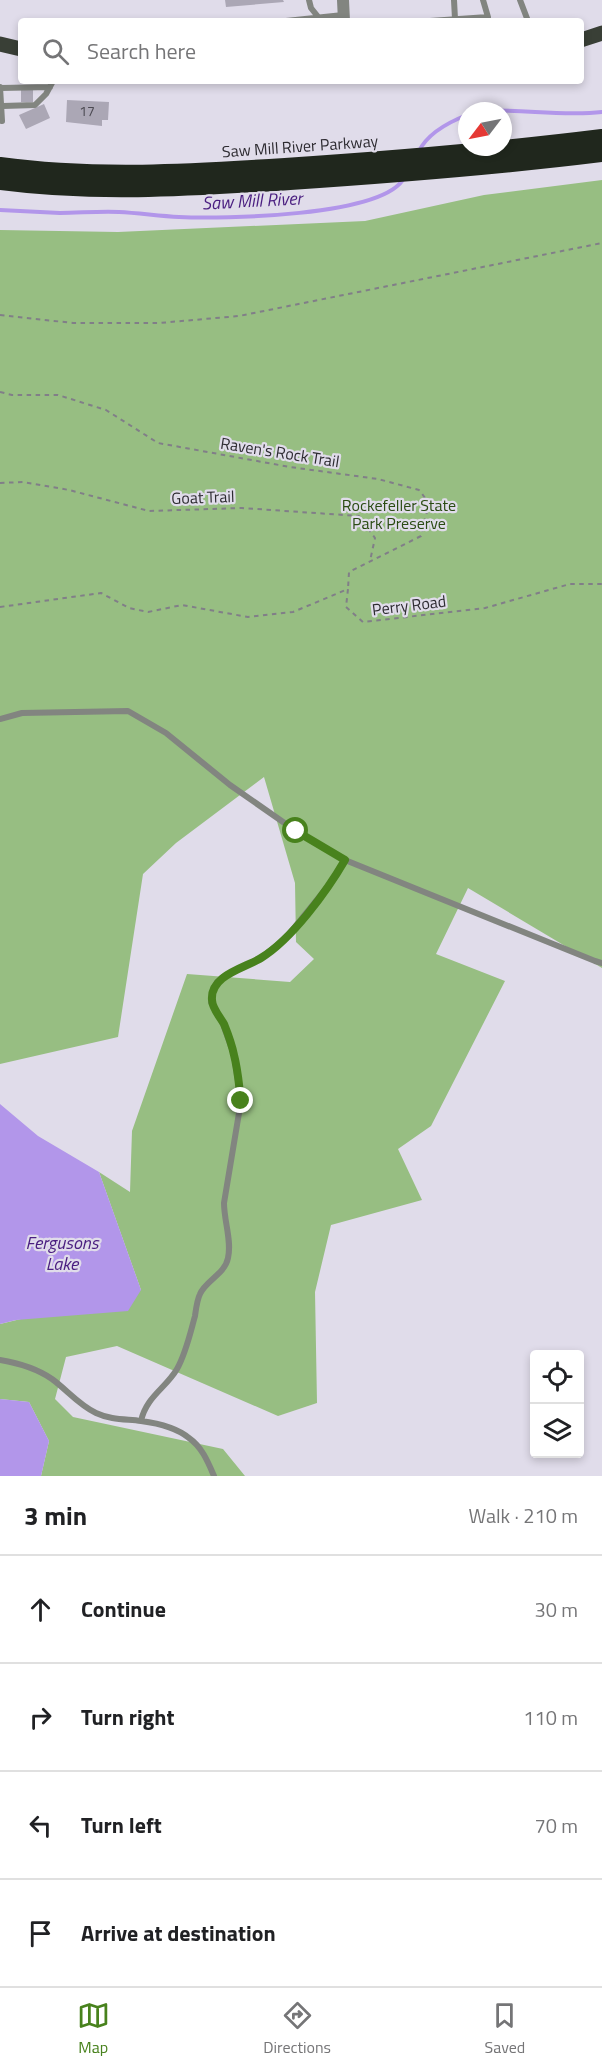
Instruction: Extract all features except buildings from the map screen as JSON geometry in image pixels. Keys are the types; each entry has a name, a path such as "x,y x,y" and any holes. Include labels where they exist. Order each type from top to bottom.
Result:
{"highway":[{"name":"Saw Mill River Parkway","path":"422,165 602,138"},
{"name":"Saw Mill River Parkway","path":"0,181 138,189 422,165 602,153"},
{"name":"Saw Mill River Parkway","path":"5,166 55,172 140,174 399,167"}],"main road":[{"path":"584,39 602,33"},
{"path":"0,44 18,48"}],"street":[{"path":"343,0 344,18"}],"lane":[{"path":"309,0 311,8 320,18 344,18"},
{"path":"454,0 455,18"},
{"path":"472,18 488,17 483,0"},
{"path":"520,0 527,18"},
{"path":"3,106 35,105 46,94 51,84 0,87 3,121"},
{"path":"0,719 22,713 128,711 166,733 239,792 296,831 345,860 602,963"},
{"path":"141,1421 150,1398 176,1371 184,1353 200,1292 215,1279 228,1261 229,1248 224,1203 241,1101 234,1055 223,1024 211,1002 212,992 217,982 223,977 261,958 286,938 333,880 345,860"},
{"path":"0,1360 34,1369 96,1413 116,1420 141,1421 171,1429 190,1438 204,1454 214,1476"}],"path":[{"path":"0,315 73,323 148,323 239,315 602,243"},
{"name":"Raven's Rock Trail","path":"0,392 12,395 58,396 106,410 158,443 290,467 378,479 419,490 429,503 421,536 349,572 348,590"},
{"name":"Goat Trail","path":"0,483 23,482 69,490 149,511 242,508 359,516 375,538 370,561"},
{"name":"Perry Road","path":"348,590 346,607 363,622 485,608 570,584 602,584"},
{"path":"0,608 101,594 129,608 148,612 182,605 248,617 293,612 348,590"}],"green space":[{"name":"Rockefeller State Park Preserve","path":"602,180 602,968 468,888 436,954 505,981 431,1126 398,1149 422,1200 331,1225 315,1292 317,1403 278,1416 117,1346 66,1357 55,1399 73,1417 223,1449 245,1476 41,1476 49,1441 29,1402 0,1399 0,1324 141,1290 99,1172 130,1192 132,1131 187,974 290,982 314,959 296,942 295,883 264,777 176,843 143,874 118,1037 0,1064 0,230 118,232 365,221 484,195"}],"water":[{"name":"Fergusons Lake","path":"0,1104 38,1136 99,1172 141,1290 128,1311 16,1320 0,1324"},
{"path":"0,1399 29,1402 49,1441 41,1476 0,1476"}],"waterway":[{"name":"Saw Mill River","path":"512,111 571,114 602,112"},
{"name":"Saw Mill River","path":"419,151 433,134 458,119"},
{"name":"Saw Mill River","path":"0,210 60,213 119,212 171,217 263,216 335,208 366,201 390,191 404,178"}],"route":[{"path":"241,1101 234,1055 223,1024 211,1002 212,992 217,982 223,977 261,958 286,938 321,896 345,860 296,831"}]}
